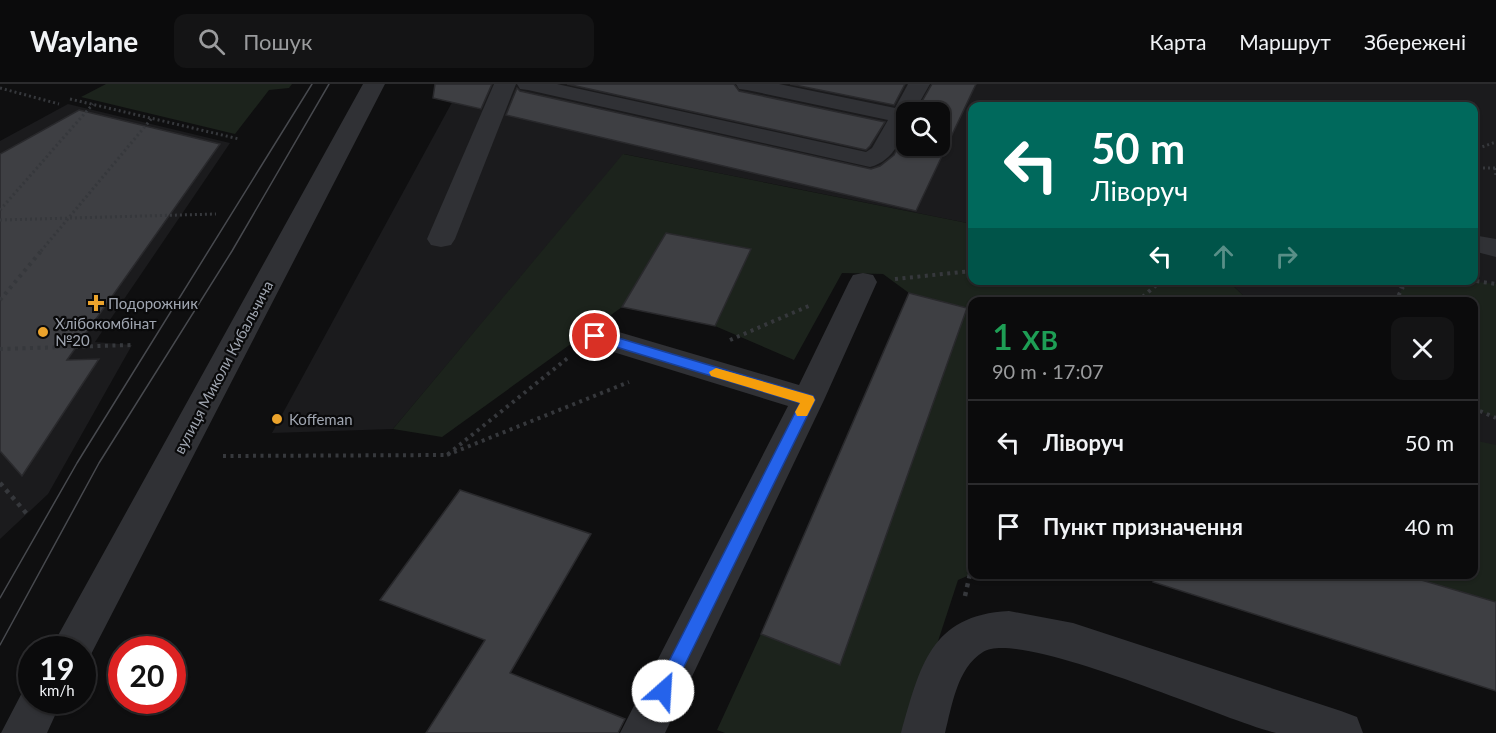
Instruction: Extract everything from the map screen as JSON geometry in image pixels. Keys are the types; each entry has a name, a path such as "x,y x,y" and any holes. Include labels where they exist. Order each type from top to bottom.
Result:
{"street":[{"name":"вулиця Миколи Кибальчича","path":"78,636 113,575 374,84"},
{"path":"441,239 505,84"},
{"path":"528,84 870,160 881,152 896,127"},
{"path":"747,84 896,115"},
{"path":"910,102 920,84"},
{"path":"1478,244 1496,248"},
{"path":"642,733 808,400 863,282"},
{"path":"595,336 808,400"},
{"path":"923,733 932,699 952,651 972,634 994,629 1033,631 1073,642 1341,733"},
{"path":"23,733 33,714"}],"path":[{"path":"0,88 60,104"},
{"path":"70,99 239,139"},
{"path":"0,210 93,104"},
{"path":"0,300 152,118"},
{"path":"1478,148 1496,142"},
{"path":"1478,168 1495,168 1496,177"},
{"path":"0,220 216,214"},
{"path":"1478,281 1496,284"},
{"path":"1143,297 1156,285"},
{"path":"1396,285 1403,287 1408,285"},
{"path":"1398,297 1403,287"},
{"path":"223,456 447,454 595,336"},
{"path":"0,349 132,345"},
{"path":"1478,410 1496,418"},
{"path":"0,483 27,514"}],"shaded area":[{"path":"106,84 292,84 289,88 269,90 235,134 81,97"},
{"path":"462,84 1496,84 1496,455 1478,451 1478,297 1245,297 1232,285 1478,285 1478,102 968,102 968,223 624,154 393,429 272,433"},
{"path":"68,104 230,143 95,342 132,345 48,494 0,539 0,141"},
{"path":"623,154 968,223 968,285 1232,285 1245,297 968,297 968,576 958,580 908,733 725,733 717,730 761,634 840,665 967,308 909,293 883,274 842,273 794,360 715,326 751,249 666,233 622,307 442,437 393,429"},
{"path":"1478,282 1496,284 1496,418 1478,410 1478,297 1397,297 1403,287 1409,285 1478,285"},
{"path":"1478,441 1496,445 1496,602 1415,579 1478,579"}],"building":[{"path":"435,84 492,84 481,109 433,98"},
{"path":"567,84 734,84 739,91 885,122 866,150"},
{"path":"790,84 905,84 894,105"},
{"path":"932,84 976,84 950,139 950,102 922,102"},
{"path":"517,88 520,91 871,169 880,166 896,151 896,156 942,156 916,211 506,115"},
{"path":"79,110 220,144 67,360 99,359 22,476 0,451 0,154"},
{"path":"666,233 751,249 715,326 622,307"},
{"path":"909,293 967,308 840,665 761,634"},
{"path":"460,490 591,534 510,673 625,719 618,733 426,733 485,640 380,600"},
{"path":"1153,579 1418,579 1496,602 1496,691 1153,582"}],"tram line":[{"path":"0,598 77,463 312,84"},
{"path":"0,645 99,463 232,251 329,84"}],"slow traffic":[{"path":"716,372 808,400 802,412"}],"place":[{"name":"Подорожник","path":"96,303"},
{"name":"Хлібокомбінат №20","path":"43,332"},
{"name":"Koffeman","path":"277,419"}],"route":[{"path":"595,336 808,400 663,691"}]}
